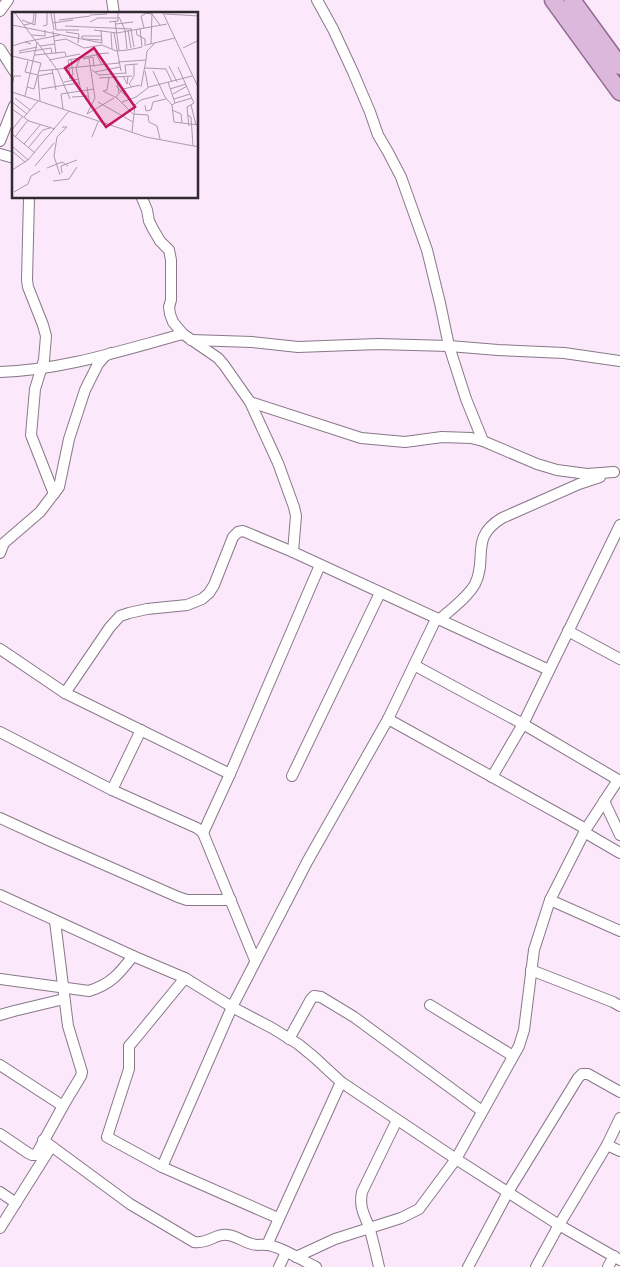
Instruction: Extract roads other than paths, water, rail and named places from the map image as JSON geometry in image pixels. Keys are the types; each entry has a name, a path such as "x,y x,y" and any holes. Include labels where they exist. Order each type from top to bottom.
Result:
{"main road":[{"path":"554,0 620,92"},
{"path":"572,0 620,66"}],"street":[{"path":"0,11 8,0"},
{"path":"317,0 354,72 378,135 401,177 427,250 449,346 466,399 483,440"},
{"path":"0,49 12,68"},
{"path":"0,141 12,111"},
{"path":"29,199 27,280 46,336 44,360 34,389 31,434 54,494"},
{"path":"142,199 153,230 169,250 171,260 171,300 169,307 173,322 187,337 218,358 250,402 278,463 296,516 293,552"},
{"path":"0,372 41,369 187,337 298,347 378,344 449,346 564,353 620,361"},
{"path":"0,553 4,543 40,512 54,494 61,481 69,439 85,390 98,364 105,356 111,353"},
{"path":"250,402 361,438 406,442 442,438 471,438 483,440 537,464 557,470 587,474 617,471"},
{"path":"162,1168 232,1007 306,862 388,719 438,619 470,591 476,582 481,546 492,524 579,484 617,471"},
{"path":"492,777 523,724 620,524"},
{"path":"64,693 110,627 120,616 147,609 187,605 202,599 209,593 233,537 238,532 245,531 549,670"},
{"path":"203,833 320,565"},
{"path":"292,776 380,593"},
{"path":"568,631 620,660"},
{"path":"0,649 64,693 230,774"},
{"path":"296,1257 335,1239 420,1210 456,1159 519,1046 524,1030 534,950 550,900 585,830 619,780 523,724 414,665"},
{"path":"388,719 585,830 620,853"},
{"path":"112,790 141,730"},
{"path":"0,732 112,790 197,828 203,833 256,960"},
{"path":"604,801 620,835"},
{"path":"0,818 178,897 187,900 231,900"},
{"path":"0,895 185,978 232,1007 272,1028 314,1057 341,1082 397,1120 559,1224 617,1258 608,1267"},
{"path":"550,900 620,931"},
{"path":"0,1134 32,1155 36,1155 81,1076 82,1072 68,1026 55,921"},
{"path":"0,979 89,991 102,987 119,974 133,956"},
{"path":"531,970 620,1006"},
{"path":"185,978 136,1040 129,1046 129,1069 107,1137 162,1168 278,1218"},
{"path":"289,1039 311,999 314,996 321,997 354,1017 482,1111"},
{"path":"0,1015 64,999"},
{"path":"430,1005 513,1056"},
{"path":"0,1066 63,1106"},
{"path":"468,1267 508,1192 578,1078 582,1074 588,1074 620,1092"},
{"path":"266,1245 341,1082"},
{"path":"536,1267 620,1118"},
{"path":"380,1267 360,1200 362,1192 397,1120"},
{"path":"43,1140 130,1204 194,1242 200,1243 228,1234 251,1244 266,1245 286,1252 316,1267"},
{"path":"606,1145 620,1151"},
{"path":"0,1228 52,1147"},
{"path":"0,1192 16,1202"},
{"path":"279,1267 286,1252"}]}
